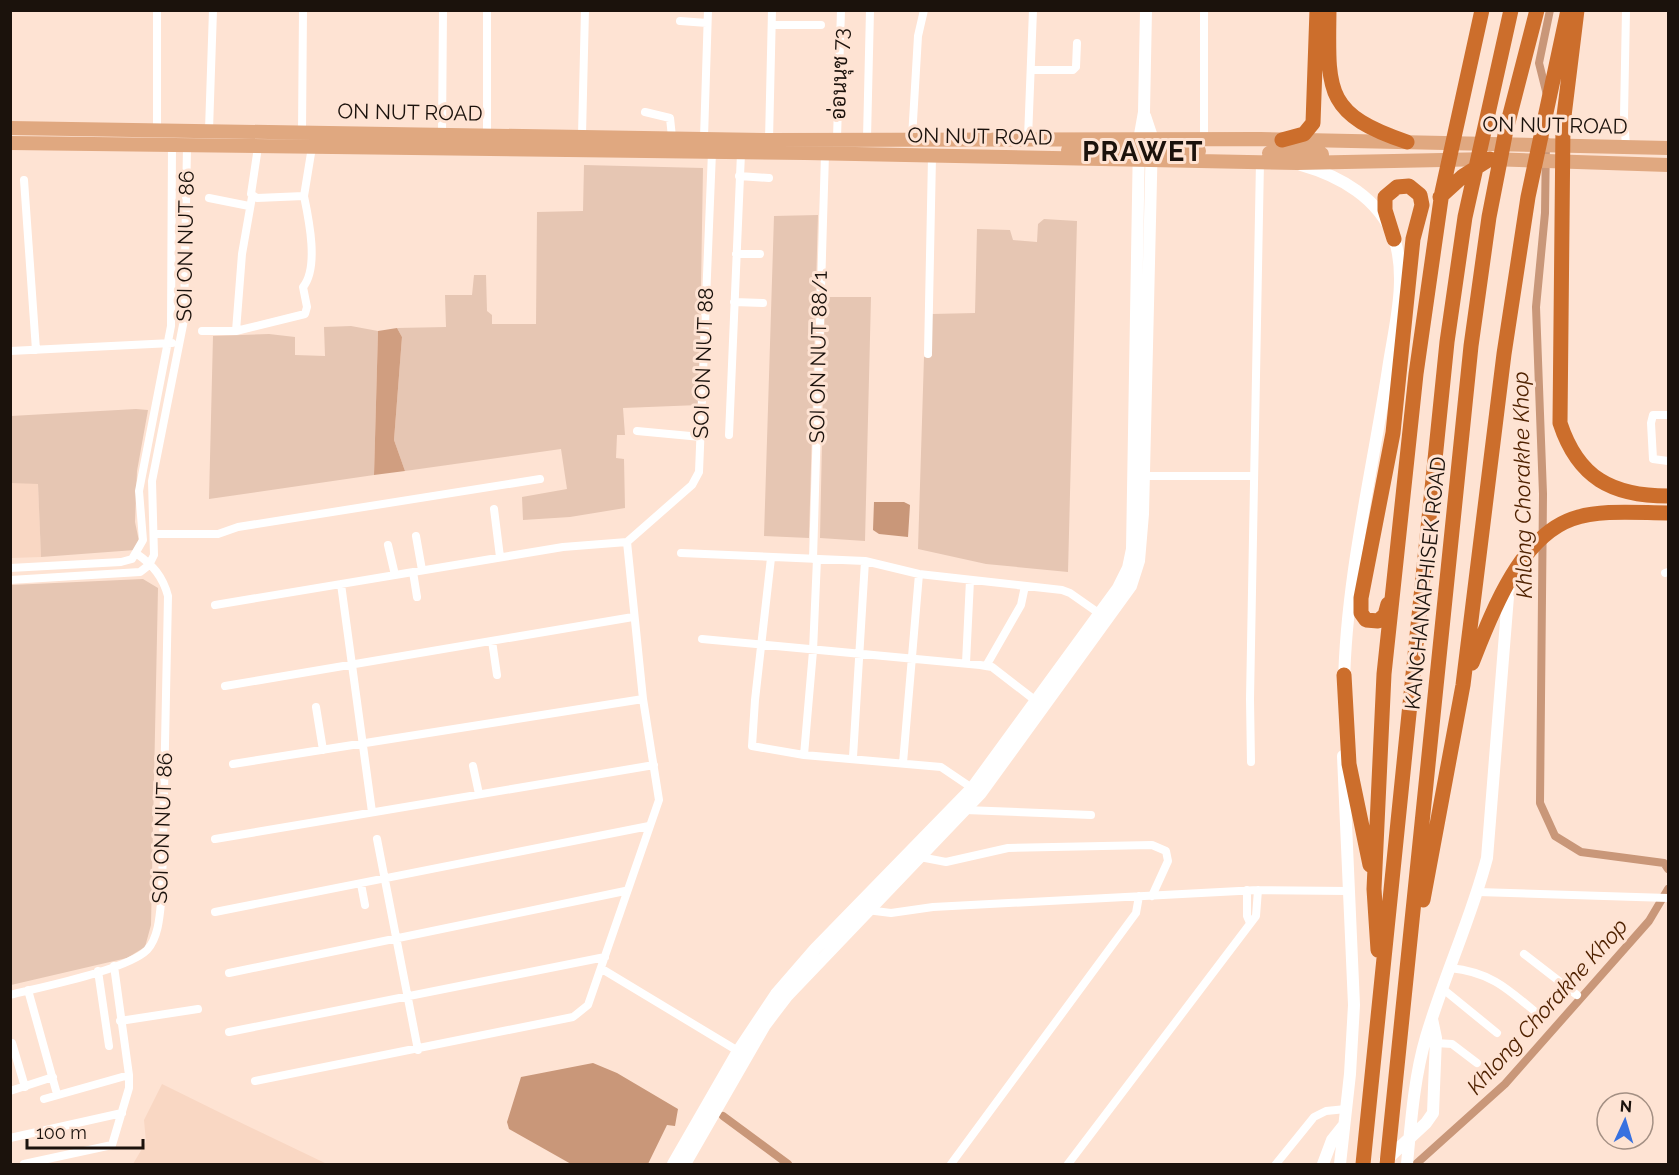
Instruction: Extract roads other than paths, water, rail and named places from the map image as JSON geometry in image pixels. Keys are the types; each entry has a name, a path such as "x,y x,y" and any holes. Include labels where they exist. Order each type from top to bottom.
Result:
{"highway":[{"path":"1282,140 1304,134 1313,123 1317,10"},
{"path":"1329,10 1329,71 1337,99 1357,121 1408,149"},
{"path":"1381,997 1374,889 1383,684 1416,374 1471,10"},
{"path":"1455,125 1482,10"},
{"name":"KANCHANAPHISEK ROAD","path":"1363,1164 1447,342 1465,217 1511,10"},
{"name":"KANCHANAPHISEK ROAD","path":"1385,1160 1407,969 1471,346 1506,130 1537,10"},
{"path":"1407,969 1415,945 1463,685 1504,354 1528,198 1568,10"},
{"path":"1463,685 1485,629 1520,562 1542,537 1570,520 1602,514 1663,513 1660,505 1662,496 1620,492 1603,484 1587,472 1566,441 1560,423 1563,124 1577,10"},
{"path":"1416,228 1438,199 1463,176 1490,159"},
{"path":"1394,239 1384,201 1389,191 1397,186 1412,188 1421,197 1393,433 1360,603 1361,613 1365,620 1378,621 1385,615 1396,556"},
{"path":"1344,675 1350,773 1374,889"}],"main road":[{"path":"673,1164 738,1051 776,994 815,949 972,788 1100,614 1128,568 1132,549 1146,140 1144,112 1146,10"},
{"name":"ON NUT ROAD","path":"10,128 582,135 769,140 810,138 929,153 1105,160 1297,163 1490,159 1522,161 1588,154 1626,147 1668,148"},
{"path":"172,146 179,130"},
{"path":"179,130 187,146"},
{"name":"ON NUT ROAD","path":"805,153 867,138 1282,140 1408,149 1443,160"},
{"path":"1105,140 1115,150 1113,157 1105,160"},
{"path":"1184,160 1174,152 1176,146 1185,140"},
{"name":"ON NUT ROAD","path":"10,143 825,154 1148,150 1332,154 1408,149 1440,144 1524,145 1668,165"},
{"path":"685,1164 765,1025 787,996 965,810 1006,759 1131,586 1140,554 1144,476 1145,161"},
{"path":"1297,163 1336,176 1353,187 1381,216 1394,239 1400,276 1379,429 1351,593 1344,675 1343,806 1354,1005 1340,1164"},
{"path":"1407,1164 1417,1080 1432,1018 1478,892 1491,832 1509,583"},
{"path":"1385,1160 1431,1118 1436,1043 1432,1018"},
{"path":"1323,1164 1332,1140 1344,1125"}],"street":[{"path":"157,10 157,130"},
{"path":"209,130 213,10"},
{"path":"302,131 303,10"},
{"path":"442,10 442,134"},
{"path":"487,10 487,135"},
{"path":"582,135 585,10"},
{"path":"704,138 708,10"},
{"path":"769,140 772,10"},
{"name":"อ่อนนุช 73","path":"840,143 841,10"},
{"path":"867,138 870,10"},
{"path":"912,138 918,36 924,10"},
{"path":"1028,138 1033,10"},
{"path":"1204,10 1204,140"},
{"path":"1626,10 1624,116 1626,147"},
{"path":"680,21 707,23"},
{"path":"772,25 820,25"},
{"path":"1031,70 1073,70 1076,67 1077,43"},
{"path":"645,112 667,115 672,137"},
{"name":"SOI ON NUT 86","path":"10,995 129,962 147,950 154,939 161,901 168,596 165,583 150,563 137,554 142,540 139,491 172,314 172,146"},
{"name":"SOI ON NUT 86","path":"150,563 156,548 152,481 184,320 187,146"},
{"path":"236,331 242,254 258,147"},
{"path":"202,331 236,331 305,314 307,307 303,287 310,278 310,229 304,196 312,147"},
{"name":"SOI ON NUT 88","path":"627,542 696,480 701,437 712,153"},
{"path":"729,435 741,153"},
{"path":"928,354 929,153"},
{"name":"SOI ON NUT 88/1","path":"804,755 813,651 825,154"},
{"path":"1251,762 1250,699 1260,161"},
{"path":"739,176 768,178"},
{"path":"24,180 36,350"},
{"path":"252,197 304,196"},
{"path":"209,198 249,206"},
{"path":"736,254 760,254"},
{"path":"734,302 763,303"},
{"name":"SOI ON NUT 86","path":"10,351 168,343 180,345"},
{"path":"1668,415 1653,415 1651,423 1653,459 1668,461"},
{"path":"637,431 701,437"},
{"path":"1144,476 1254,476"},
{"path":"154,534 218,534 238,527 540,479"},
{"path":"494,509 500,557"},
{"path":"416,536 417,597"},
{"path":"215,605 562,547 627,542 643,699 659,800 625,891 602,969 588,1005 573,1017 255,1081"},
{"path":"388,545 394,575"},
{"path":"681,553 865,561 919,574 1070,593 1100,614"},
{"path":"10,568 121,562 132,559 137,554"},
{"path":"771,558 751,744 755,748 804,755 853,757 940,767 972,788"},
{"path":"853,757 865,561"},
{"path":"10,580 126,575 140,572 150,563"},
{"path":"903,763 919,574"},
{"path":"966,663 970,580"},
{"path":"341,584 372,812"},
{"path":"986,666 1021,605 1025,586"},
{"path":"225,686 633,617"},
{"path":"702,639 992,667 1036,701"},
{"path":"492,641 497,675"},
{"path":"233,764 643,699"},
{"path":"316,707 323,750"},
{"path":"215,839 654,765"},
{"path":"473,766 479,794"},
{"path":"965,810 1091,815"},
{"path":"215,912 649,826"},
{"path":"376,839 418,1050"},
{"path":"920,857 946,862 1008,848 1152,845 1166,851 1168,861 1152,896"},
{"path":"361,884 365,905"},
{"path":"867,910 891,912 933,907 1247,890 1347,891"},
{"path":"1247,890 1247,916 1250,923"},
{"path":"1071,1164 1256,916 1257,890"},
{"path":"229,973 625,891"},
{"path":"1478,892 1668,898"},
{"path":"951,1164 1136,913 1138,896"},
{"path":"1524,954 1577,995"},
{"path":"229,1032 605,957"},
{"path":"24,1164 110,1146 129,1088 114,966"},
{"path":"1450,968 1481,973 1492,978 1539,1015"},
{"path":"602,969 738,1051"},
{"path":"98,971 109,1046"},
{"path":"1443,989 1497,1033"},
{"path":"28,990 57,1094"},
{"path":"120,1021 198,1009"},
{"path":"12,1043 25,1087"},
{"path":"1436,1043 1452,1044 1477,1063"},
{"path":"44,1099 129,1075"},
{"path":"10,1091 53,1077"},
{"path":"1276,1164 1314,1117 1326,1111 1346,1109"},
{"path":"10,1138 122,1113"}],"waterway":[{"name":"Khlong Chorakhe Khop","path":"1547,95 1539,63 1550,10"},
{"name":"Khlong Chorakhe Khop","path":"1546,141 1545,213 1536,307 1543,494 1540,803 1555,836 1581,852 1664,863 1668,869"},
{"name":"Khlong Chorakhe Khop","path":"1416,1164 1505,1084 1649,921 1668,889"},
{"path":"723,1116 788,1164"}],"district":[{"name":"PRAWET","path":"1143,151"}]}
